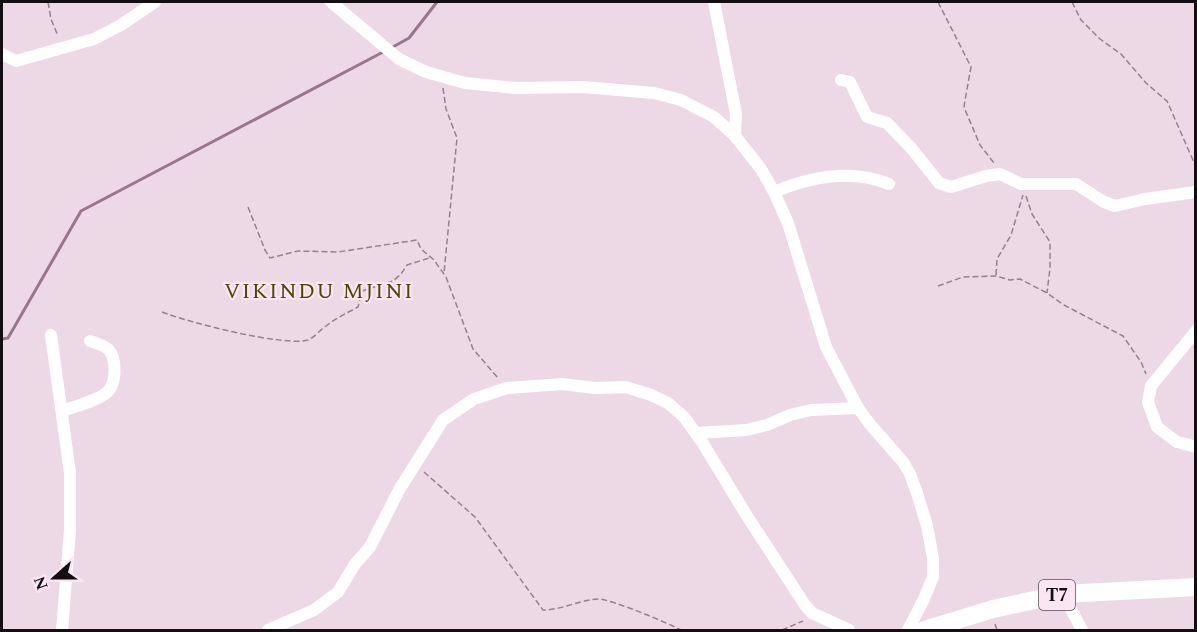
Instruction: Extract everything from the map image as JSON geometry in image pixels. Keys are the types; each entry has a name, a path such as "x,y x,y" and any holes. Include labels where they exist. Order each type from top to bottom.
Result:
{"highway":[{"name":"T7","path":"924,630 993,609 1063,594 1196,587"}],"street":[{"path":"2,54 16,61 93,39 106,34 155,2"},
{"path":"331,2 399,59 426,72 465,83 516,88 583,87 654,93 681,100 714,117 735,136 761,169 774,192 798,254 826,347 858,408 910,474 927,526 933,558 933,577 908,630"},
{"path":"714,2 736,114 735,136"},
{"path":"841,80 850,82 867,117 886,123 912,149 939,183 951,188 986,176 1000,174 1021,184 1076,184 1104,202 1115,206 1145,198 1196,192"},
{"path":"774,192 801,182 855,175 874,178 889,184"},
{"path":"1196,331 1151,386 1148,402 1157,427 1177,442 1196,447"},
{"path":"51,335 70,473 70,518 63,630"},
{"path":"62,411 101,396 110,390 114,364 110,350 90,341"},
{"path":"268,630 314,610 338,592 370,547 414,463 443,420 474,399 507,388 562,384 595,388 626,387 668,403 697,433 747,516 812,613 849,630"},
{"path":"697,433 746,430 810,410 858,408"},
{"path":"1063,594 1082,630"},
{"path":"822,630 832,622"}],"path":[{"path":"48,2 51,19 63,48"},
{"path":"938,2 971,67 964,106 966,112 980,145 1000,174"},
{"path":"1072,2 1081,20 1100,39 1121,54 1167,101 1196,167"},
{"path":"440,76 446,109 457,138 444,274"},
{"path":"996,276 997,259 1011,235 1024,190 1032,214 1050,242 1047,293"},
{"path":"248,207 270,258 298,251 338,252 416,240 444,274 473,349 507,388"},
{"path":"162,312 251,335 285,341 308,340 336,318 358,307 362,291 393,281 407,265 430,258"},
{"path":"938,286 963,277 996,276 1010,280 1020,279 1123,336 1142,362 1151,386"},
{"path":"414,463 475,517 543,610 602,599 681,630"},
{"path":"782,630 793,627 812,613"}],"waterway":[{"path":"391,48 409,38 437,2"},
{"path":"2,339 8,338 81,211 385,51"}],"district":[{"name":"VIKINDU MJINI","path":"319,290"}]}
